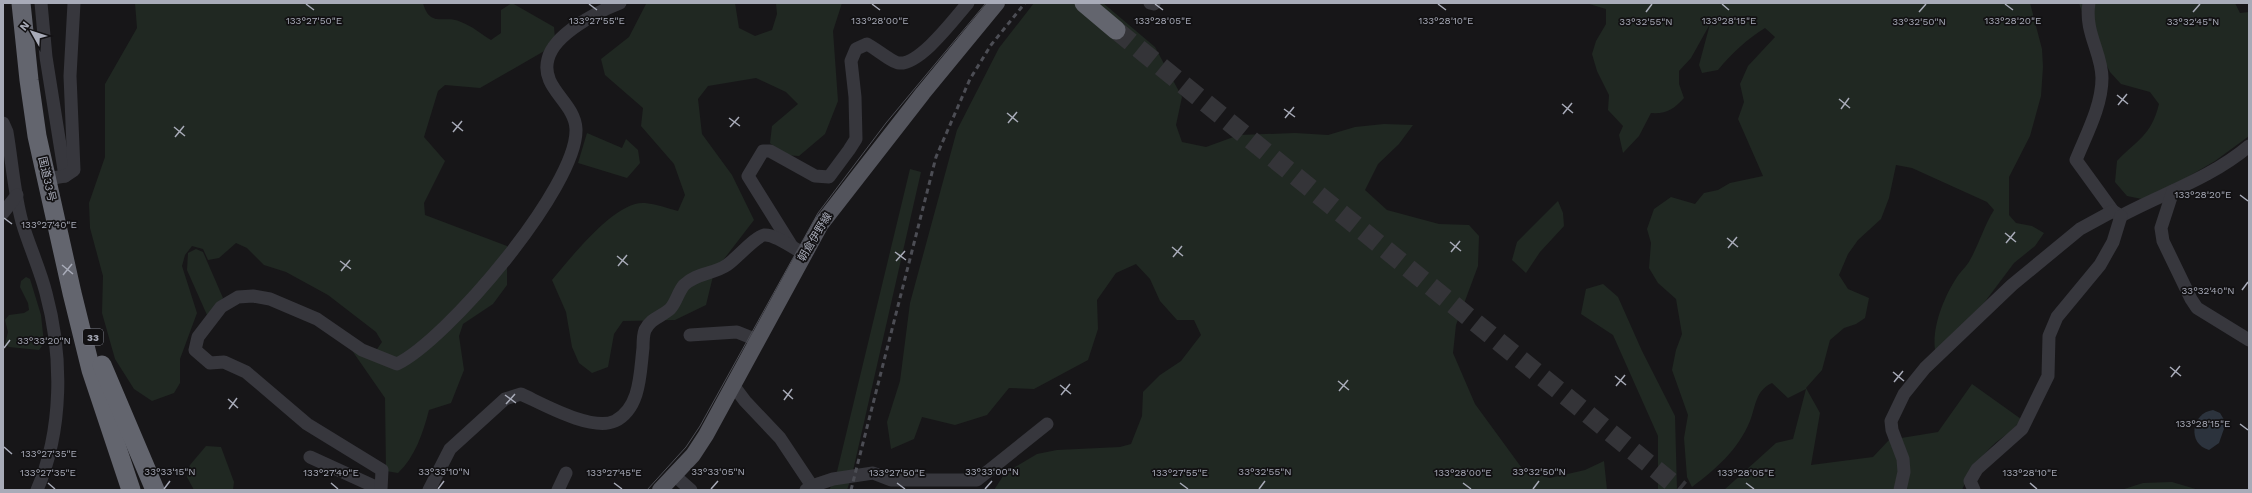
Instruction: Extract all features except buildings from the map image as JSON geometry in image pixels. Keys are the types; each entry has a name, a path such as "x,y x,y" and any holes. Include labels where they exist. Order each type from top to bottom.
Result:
{"highway":[{"name":"国道33号","path":"21,3 29,80 37,136 91,370 132,490"},
{"path":"1084,3 1116,30"},
{"name":"33","path":"47,179 105,376 155,490"},
{"name":"33","path":"91,370 104,439 122,490"}],"main road":[{"name":"朝倉伊野線","path":"660,490 674,476 706,435 821,224 841,196 998,3"}],"street":[{"path":"41,3 46,57 65,176"},
{"path":"47,179 65,176 74,170 75,165 70,76 74,3"},
{"path":"310,457 380,490 382,470 307,424 246,372 224,362 210,363 195,350 198,336 221,307 238,296 253,296 270,299 317,318 362,350 397,364 423,347 475,296 529,230 550,198 571,158 576,146 576,127 568,107 548,79 548,60 554,45 568,32 620,3"},
{"path":"791,245 748,176 763,151 770,151 815,176 829,177 850,150 856,139 855,97 851,61 856,49 867,44 897,63 910,63 939,36 968,3"},
{"path":"1974,490 1970,480 1977,469 2022,429 2048,376 2049,336 2057,317 2100,265 2113,242 2117,213 2076,160 2097,106 2102,82 2088,22 2089,3"},
{"path":"3,123 7,132 22,221 46,294 57,359 56,419 47,460 37,490"},
{"path":"1900,490 1904,472 1903,459 1892,430 1891,420 1904,394 1925,368 2012,285 2080,229 2173,191 2207,175 2249,146"},
{"path":"2173,191 2161,228 2163,241 2191,299 2197,308 2249,340"},
{"path":"3,213 17,195"},
{"path":"429,490 450,449 500,403 512,396 521,394 570,416 605,423 616,420 632,405 638,392 644,331 653,319 670,309 683,286 696,277 724,268 736,259 758,237 766,235 791,245 804,254"},
{"path":"690,335 737,332 757,340"},
{"path":"733,385 745,401 780,438 809,488 832,480 872,473 891,480 978,485 1046,424"},
{"path":"558,490 566,473"},
{"path":"674,476 691,490"}],"shaded area":[{"path":"135,3 423,3 430,16 439,19 449,19 461,22 491,40 501,33 501,10 512,3 554,27 555,39 546,50 480,88 445,85 438,91 424,137 445,161 424,203 425,215 507,246 507,285 493,304 463,324 459,336 464,370 451,403 429,410 418,444 409,460 398,473 386,471 385,398 351,349 375,352 382,342 376,332 328,295 286,272 264,265 247,248 236,243 219,258 208,260 203,249 192,246 185,255 182,266 197,313 180,359 180,383 174,393 152,401 134,389 115,359 102,313 103,276 90,228 89,203 105,157 105,84 137,28"},
{"path":"735,3 739,28 755,36 772,30 777,14 776,3 842,3 833,31 838,101 825,134 799,156 783,155 770,143 772,126 798,104 786,92 756,78 708,86 698,99 702,134 732,175 754,220 714,272 706,305 675,320 623,321 614,334 608,367 592,373 579,363 572,347 566,312 552,280 594,232 620,211 633,205 645,203 678,211 685,195 674,164 641,126 643,108 605,75 601,59 629,37 646,4"},
{"path":"1034,3 1103,3 1155,47 1182,97 1176,125 1182,142 1206,147 1239,135 1295,133 1328,135 1355,127 1384,124 1413,125 1399,144 1378,164 1365,190 1387,210 1439,224 1469,225 1479,236 1478,266 1456,325 1453,353 1475,404 1524,471 1550,478 1585,470 1604,461 1607,490 994,490 1005,473 1037,454 1057,450 1120,447 1131,444 1142,416 1143,392 1160,375 1181,361 1201,335 1194,320 1177,320 1160,301 1150,279 1136,264 1116,273 1097,300 1098,329 1088,360 1034,389 1009,388 987,415 955,425 922,417 914,439 891,449 887,422 900,381 910,303 957,130 999,48"},
{"path":"1586,3 2030,3 2042,49 2043,67 2041,96 2030,136 2009,177 2009,215 2016,223 2032,226 2044,233 2035,246 2014,263 1954,343 1935,350 1935,331 1937,322 1948,293 1957,277 1970,260 1994,210 1987,202 1912,168 1896,165 1889,198 1881,219 1858,240 1848,254 1839,275 1848,289 1869,298 1865,318 1856,324 1844,328 1830,340 1822,370 1806,388 1820,413 1811,465 1873,457 1889,440 1938,432 1972,384 2021,419 2008,434 1992,446 1983,456 1971,473 1962,490 1724,490 1776,443 1793,439 1806,389 1788,398 1772,383 1766,386 1759,395 1750,421 1733,450 1718,466 1692,487 1687,477 1684,438 1688,415 1672,370 1676,350 1682,334 1676,299 1658,283 1649,268 1651,243 1647,229 1654,209 1671,197 1695,204 1704,193 1718,190 1730,183 1763,176 1738,119 1744,102 1740,84 1748,66 1775,37 1765,28 1740,47 1718,70 1702,73 1699,65 1710,24 1691,58 1679,71 1679,84 1684,98 1677,105 1666,112 1651,113 1639,136 1623,153 1619,135 1623,126 1608,110 1609,95 1597,71 1592,54 1596,41 1606,24 1606,9"},
{"path":"2079,3 2235,3 2240,13 2249,12 2249,136 2215,161 2186,178 2142,199 2127,196 2115,182 2117,161 2148,130 2156,115 2159,104 2150,92 2121,84 2110,72 2086,24"},
{"path":"587,133 622,148 626,139 638,150 640,163 627,178 578,163"},
{"path":"910,169 921,172 852,475 847,490 829,490 835,480"},
{"path":"1558,201 1563,213 1564,226 1540,252 1526,273 1512,260 1517,242"},
{"path":"196,249 203,252 223,298 207,315 187,270 188,253"},
{"path":"26,277 30,279 41,315 44,343 39,350 9,347 5,344 8,332 5,320 9,315 24,313 29,310 28,303 20,287 21,281"},
{"path":"1603,284 1618,297 1642,351 1675,416 1677,490 1658,490 1658,436 1613,335 1581,314 1586,289"},
{"path":"2213,410 2220,413 2226,423 2219,443 2209,450 2202,447 2197,442 2194,429 2196,422 2200,417 2206,412"},
{"path":"206,446 221,447 234,482 233,490 194,490 187,477 190,465"},
{"path":"2172,482 2199,490 2121,490 2143,483"}],"tunnel":[{"path":"1116,30 1681,490"}],"tram line":[{"path":"647,490 686,447 700,426 818,213 886,123 986,3"}],"railway":[{"path":"851,490 936,157 970,79 991,45 1025,3"}]}
